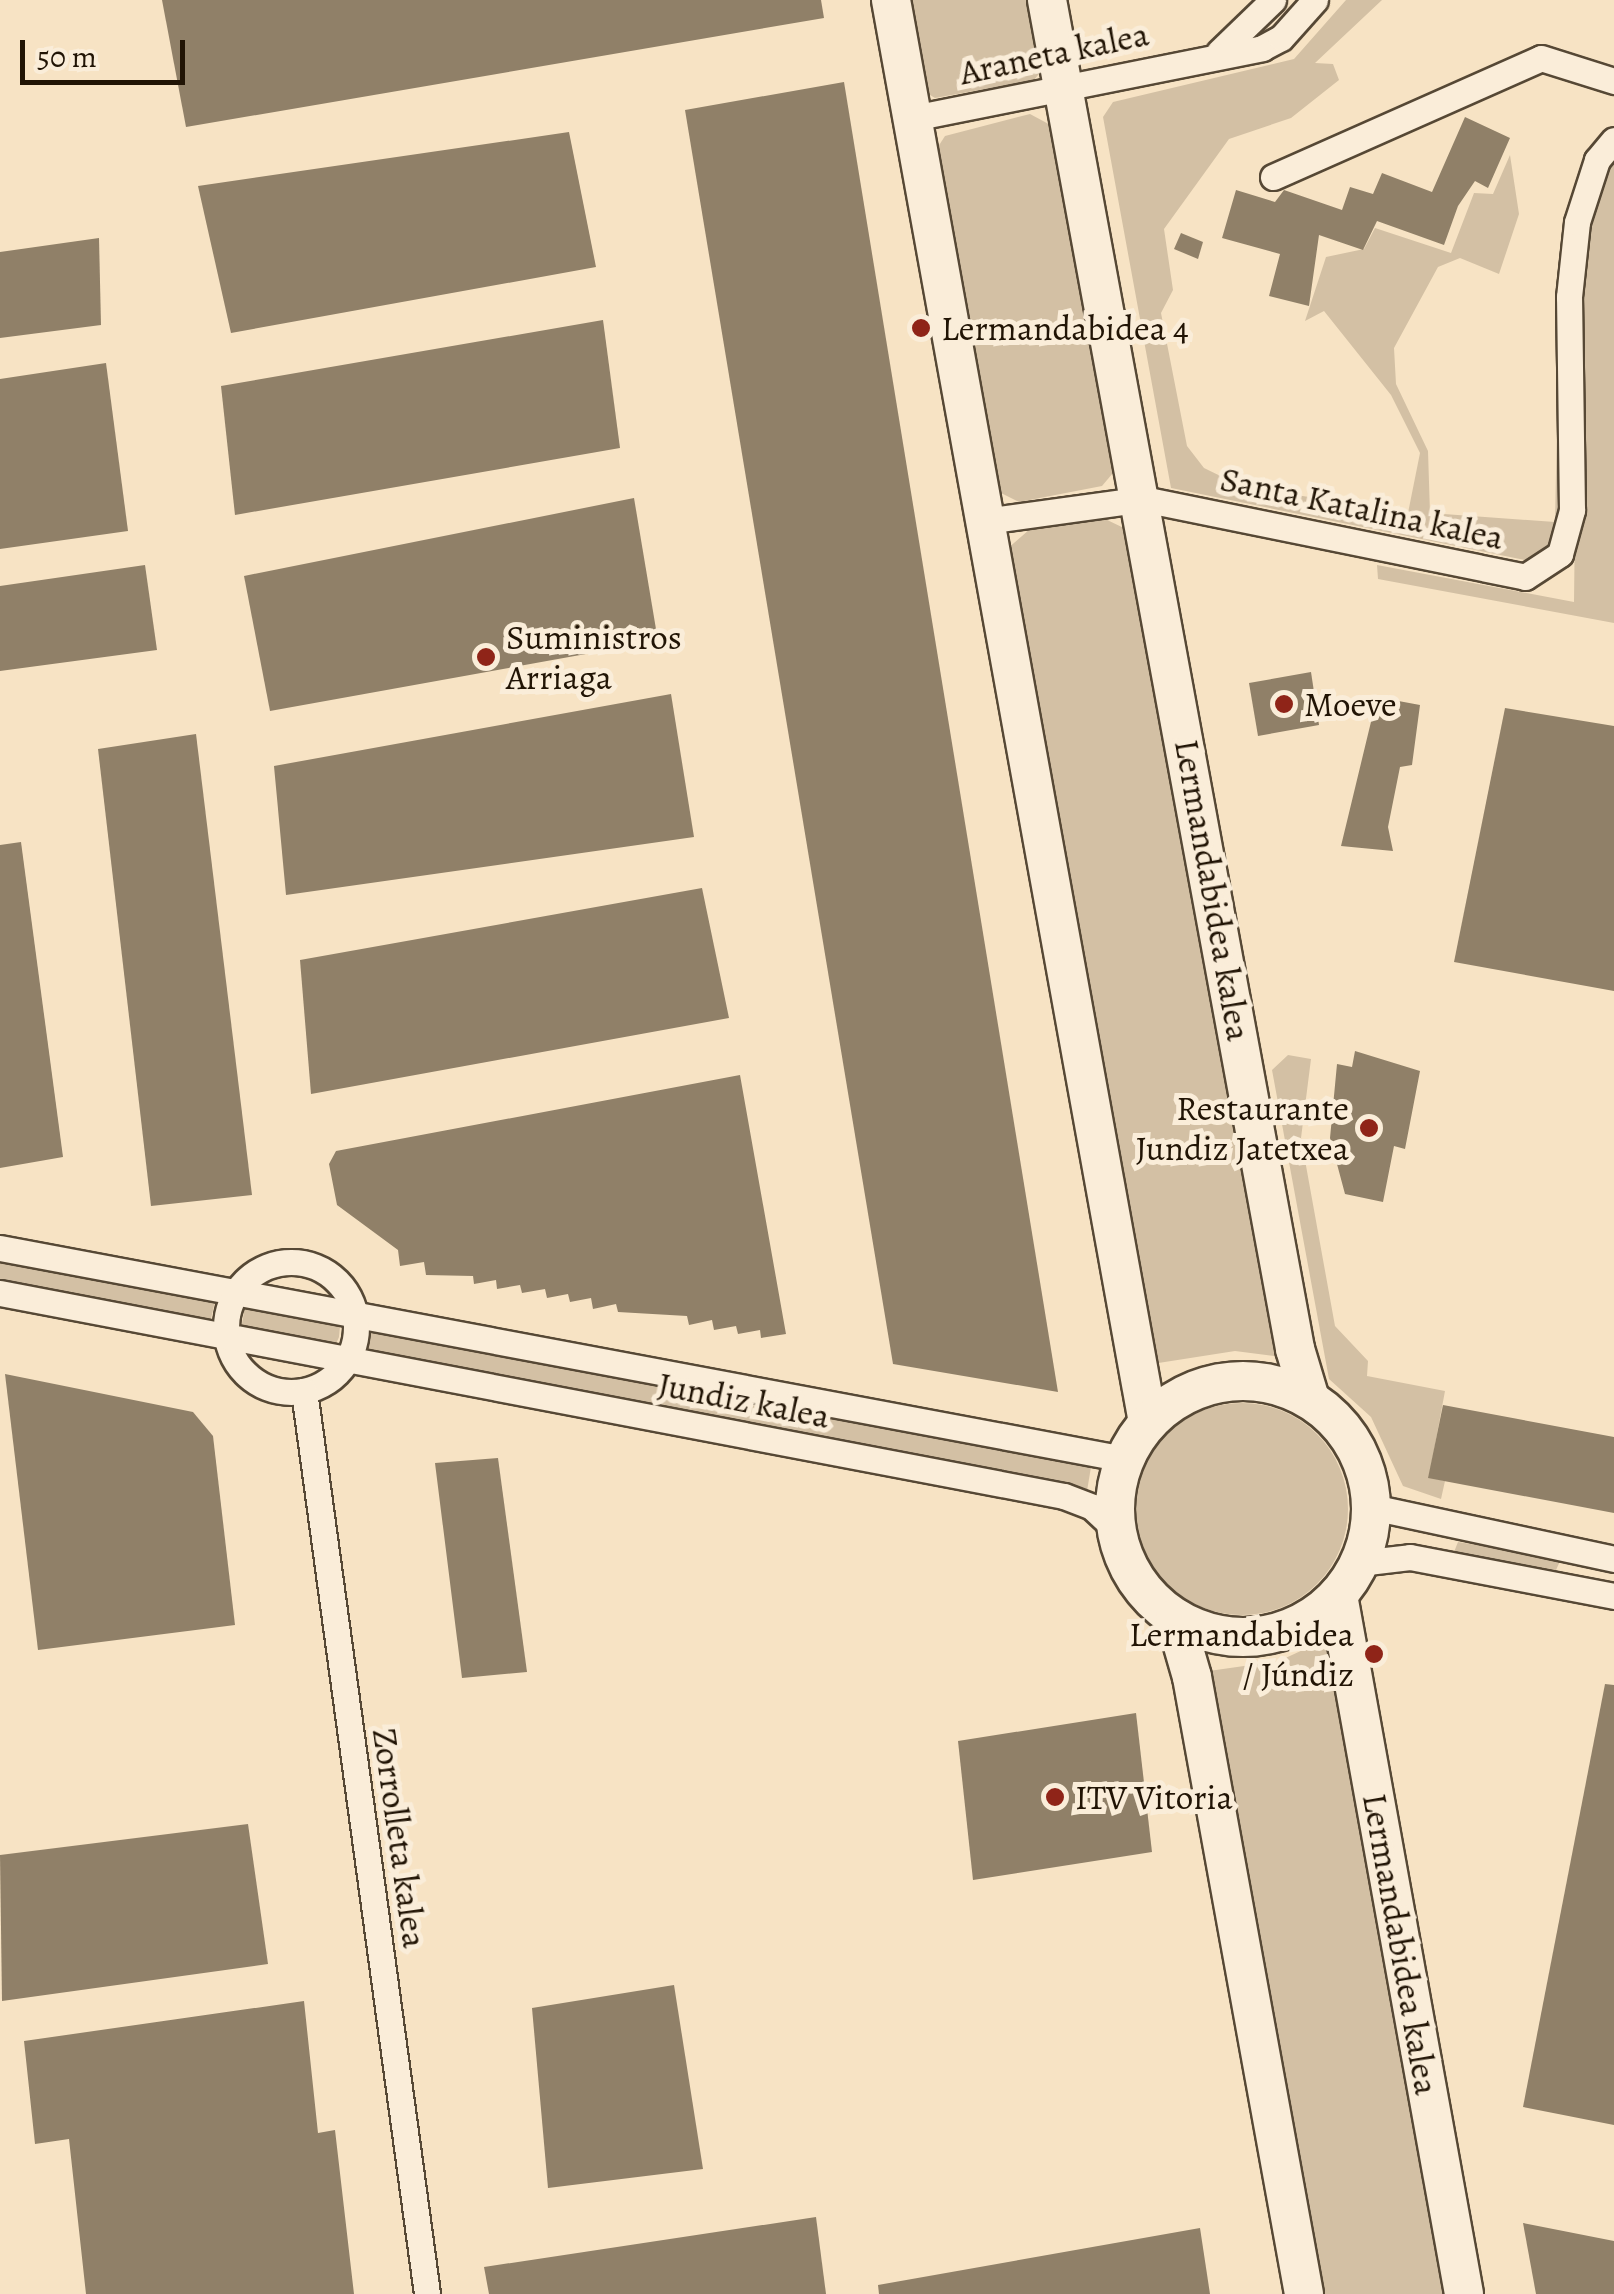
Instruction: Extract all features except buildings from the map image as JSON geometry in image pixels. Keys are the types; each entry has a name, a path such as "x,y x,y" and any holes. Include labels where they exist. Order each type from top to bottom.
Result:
{"street":[{"path":"891,0 1148,1422"},
{"name":"Lermandabidea kalea","path":"1048,0 1143,499 1295,1349 1310,1398"},
{"path":"1210,57 1274,0"},
{"name":"Araneta kalea","path":"913,118 1062,84 1210,57 1281,38 1315,0"},
{"path":"1273,177 1541,58 1614,81"},
{"name":"Santa Katalina kalea","path":"1143,499 1525,578 1560,554 1572,510 1568,297 1577,222 1596,160 1614,140"},
{"path":"985,522 1143,499"},
{"name":"Jundiz kalea","path":"0,1248 1124,1460"},
{"path":"298,1262 334,1278 356,1316 349,1360 322,1387 304,1392 244,1375 226,1336 234,1293 256,1271 298,1262"},
{"name":"Jundiz kalea","path":"0,1293 1064,1496 1092,1506 1116,1529"},
{"path":"1254,1380 1310,1398 1354,1445 1372,1507 1359,1563 1338,1595 1311,1618 1242,1638 1175,1618 1146,1594 1116,1529 1124,1460 1148,1422 1196,1388 1254,1380"},
{"name":"Zorrolleta kalea","path":"304,1392 427,2294"},
{"path":"1372,1507 1614,1559"},
{"path":"1359,1563 1410,1557 1614,1596"},
{"name":"Lermandabidea kalea","path":"1338,1595 1464,2294"},
{"path":"1175,1618 1192,1677 1304,2294"}],"shaded area":[{"path":"902,0 1037,0 1043,69 1034,80 935,98 925,92"},
{"path":"1346,0 1382,0 1315,63 1333,64 1339,80 1291,118 1229,139 1164,229 1173,290 1161,313 1187,446 1204,468 1241,486 1408,513 1420,453 1391,395 1324,311 1305,321 1326,257 1364,249 1375,228 1451,253 1474,193 1493,194 1510,155 1519,214 1499,274 1460,258 1438,267 1394,348 1396,384 1428,451 1430,513 1555,522 1560,275 1564,525 1534,562 1171,488 1103,117 1113,102 1294,59"},
{"path":"1030,114 1056,128 1118,467 1102,486 1019,502 995,490 934,153 945,136"},
{"path":"1614,162 1614,623 1378,579 1377,565 1574,602 1578,266 1598,183"},
{"path":"1101,517 1130,531 1282,1357 1235,1351 1152,1364 1007,549 1030,529"},
{"path":"1288,1055 1311,1059 1301,1138 1335,1326 1368,1361 1367,1376 1445,1391 1429,1477 1445,1481 1441,1499 1403,1486 1371,1417 1329,1379 1272,1070"},
{"path":"0,1260 215,1301 210,1323 0,1283"},
{"path":"245,1307 340,1326 339,1337 335,1346 241,1329"},
{"path":"368,1330 1091,1467 1087,1491 364,1353"},
{"path":"1242,1403 1283,1411 1317,1434 1340,1468 1348,1509 1340,1550 1317,1584 1283,1607 1242,1615 1201,1607 1167,1584 1144,1550 1136,1509 1144,1468 1167,1434 1201,1411"},
{"path":"1458,1542 1561,1559 1556,1570 1454,1552"},
{"path":"1331,1637 1448,2294 1314,2294 1209,1671 1279,1661"}],"place":[{"name":"Lermandabidea 4","path":"921,328"},
{"name":"Suministros Arriaga","path":"486,657"},
{"name":"Moeve","path":"1284,704"},
{"name":"Restaurante Jundiz Jatetxea","path":"1369,1128"},
{"name":"Lermandabidea / Júndiz","path":"1374,1654"},
{"name":"ITV Vitoria","path":"1055,1797"}]}
